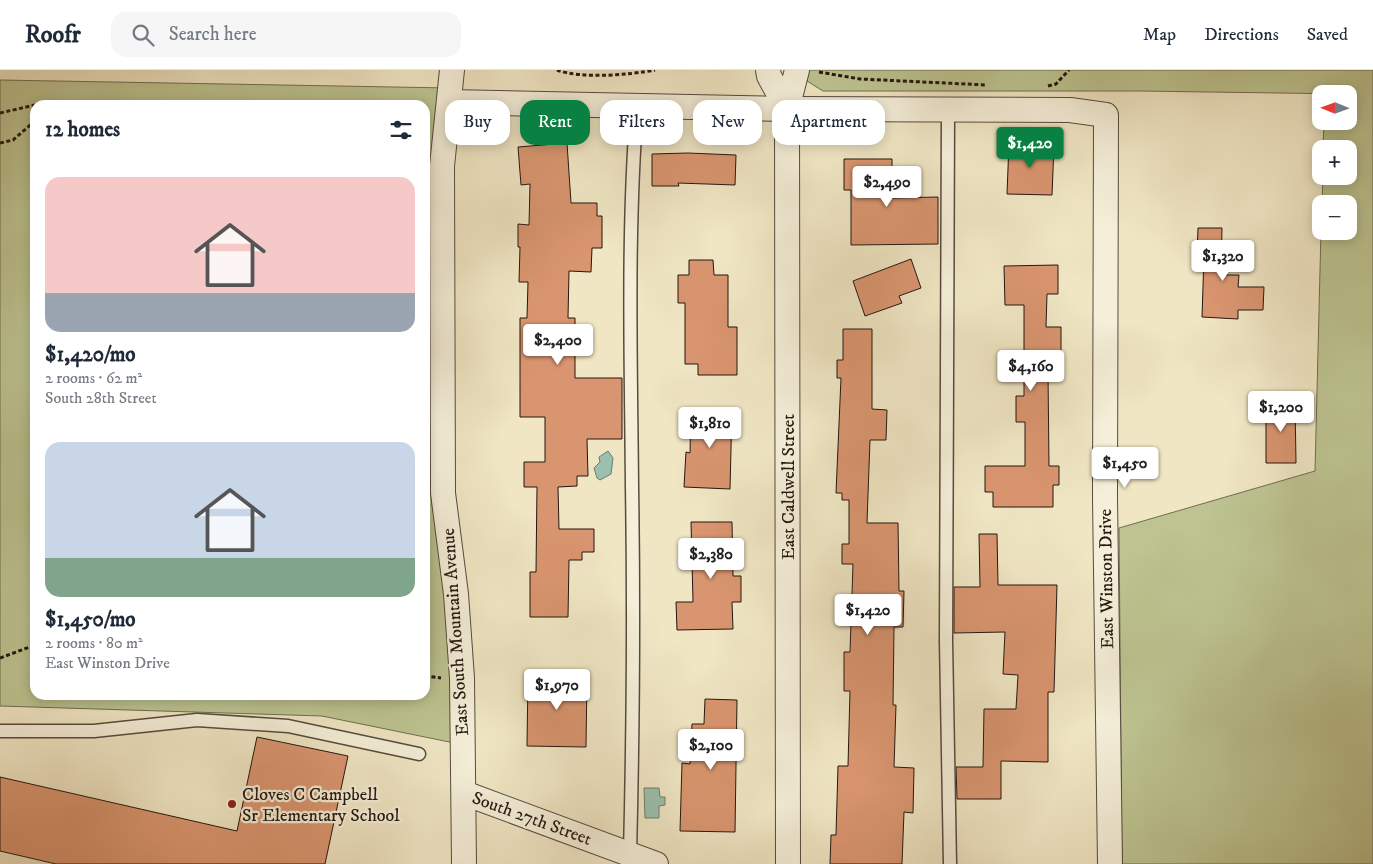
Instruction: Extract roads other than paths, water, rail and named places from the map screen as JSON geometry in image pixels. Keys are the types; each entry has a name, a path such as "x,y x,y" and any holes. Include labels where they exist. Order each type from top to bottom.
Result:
{"street":[{"name":"East South Mountain Avenue","path":"449,100 452,70"},
{"name":"East Caldwell Street","path":"768,70 769,76 782,100"},
{"name":"East Caldwell Street","path":"789,100 797,72"},
{"path":"510,103 600,105"},
{"path":"683,107 772,109"},
{"path":"885,109 948,109"},
{"name":"East Winston Drive","path":"948,109 1070,110 1106,115 1105,496 1110,864"},
{"name":"East South Mountain Avenue","path":"445,139 442,166 443,494 459,634 464,793 464,864"},
{"name":"East Caldwell Street","path":"787,145 788,864"},
{"name":"South 27th Street","path":"464,793 656,864"}],"lane":[{"path":"948,109 946,641 950,864"},
{"path":"630,854 634,711 630,310 634,145"},
{"path":"0,731 94,731 197,720 288,726 419,754"}],"place":[{"name":"Cloves C Campbell Sr Elementary School","path":"232,804"}]}
